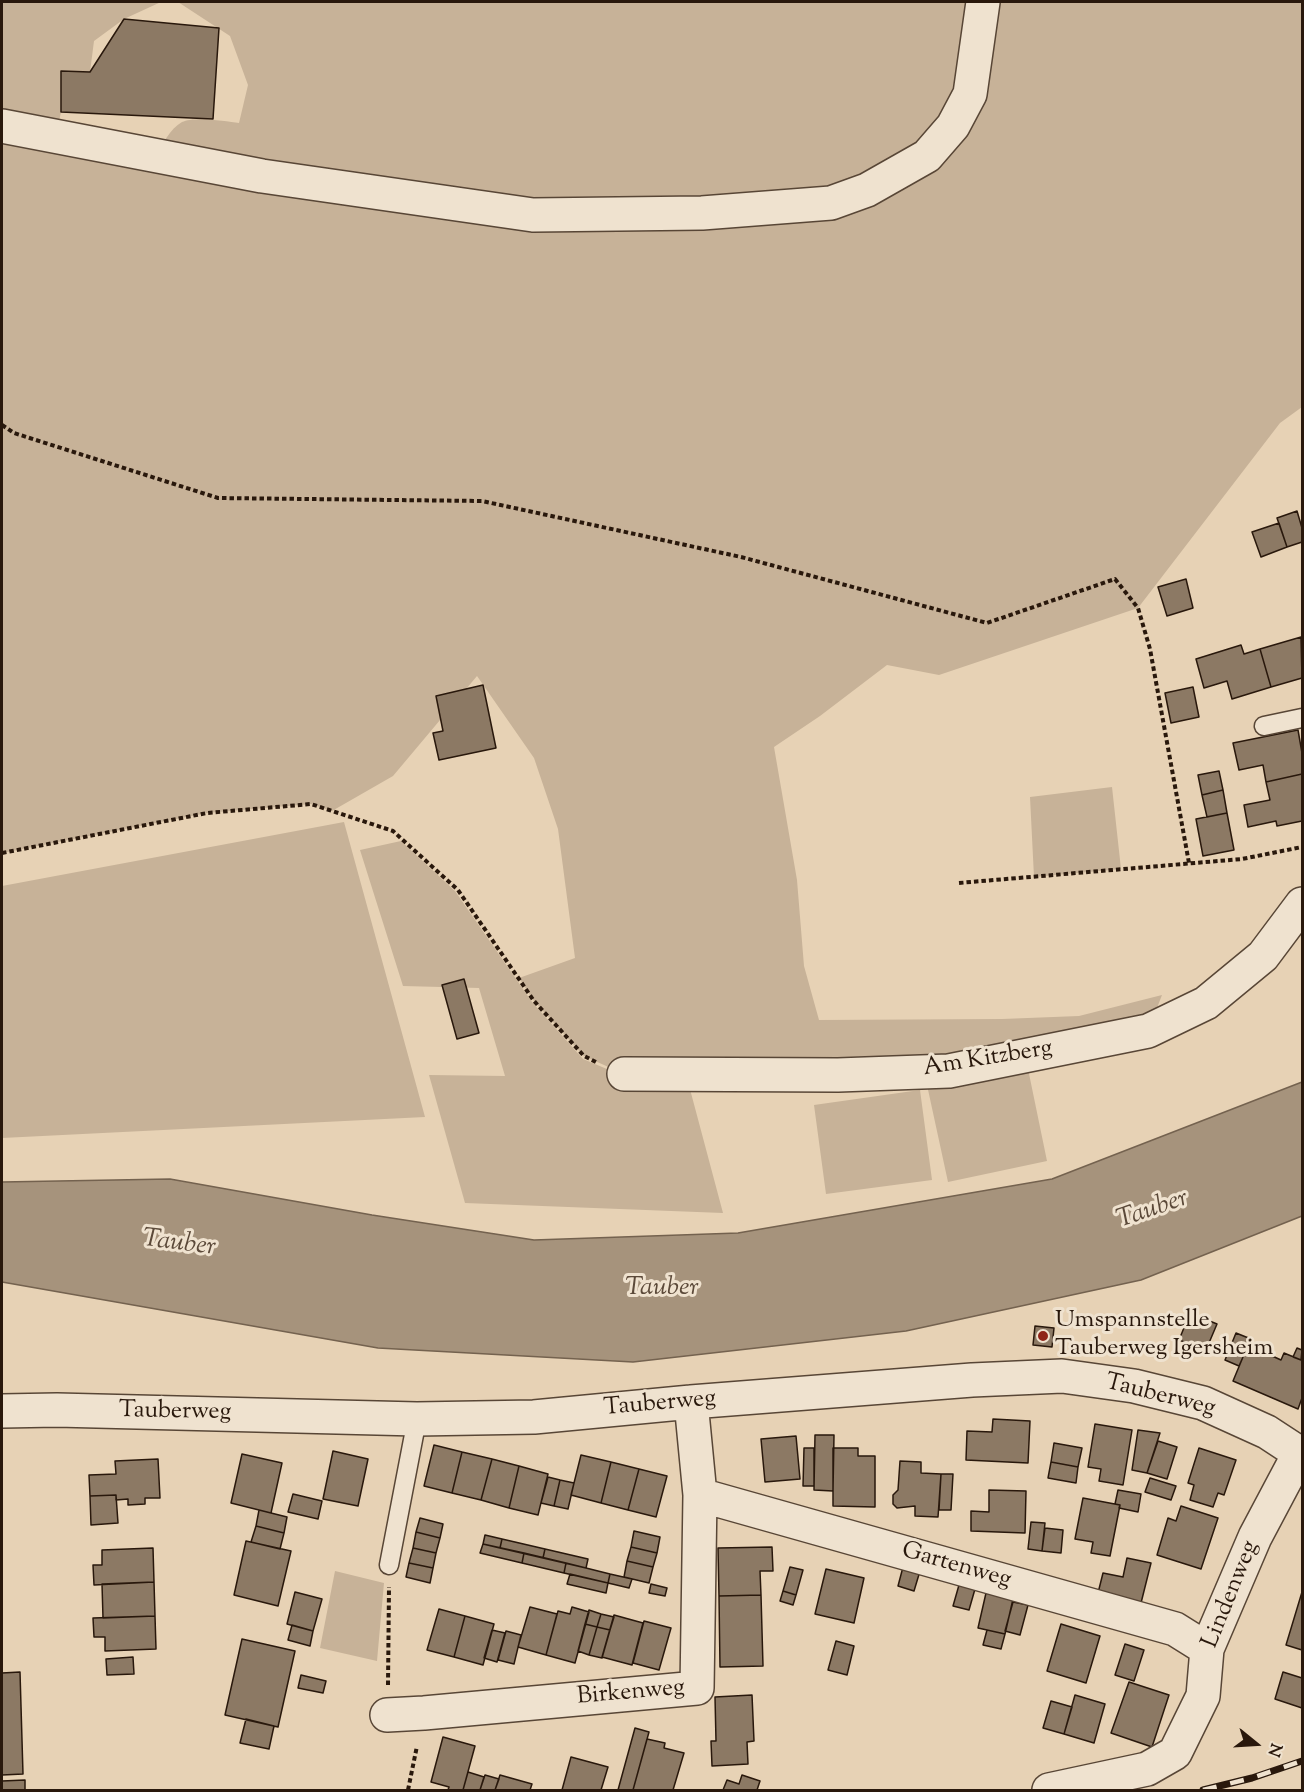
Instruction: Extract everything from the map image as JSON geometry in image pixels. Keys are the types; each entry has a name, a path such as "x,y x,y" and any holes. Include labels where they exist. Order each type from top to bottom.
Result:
{"street":[{"path":"2,126 262,176 533,215 702,213 831,203 867,190 927,156 953,126 970,94 983,2"},
{"name":"Am Kitzberg","path":"624,1074 838,1075 949,1071 1148,1031 1206,1004 1263,956 1302,904"},
{"name":"Tauberweg","path":"2,1411 57,1410 417,1419 534,1417 972,1380 1062,1376 1134,1386 1203,1403 1267,1432 1301,1454"},
{"name":"Birkenweg","path":"387,1714 424,1713 697,1688 700,1495 691,1402"},
{"name":"Lindenweg","path":"1049,1791 1147,1769 1174,1753 1203,1696 1207,1649 1255,1537 1301,1454"},
{"name":"Gartenweg","path":"700,1495 1175,1629 1207,1649"}],"lane":[{"path":"1264,726 1302,718"},
{"path":"389,1566 417,1419"}],"path":[{"path":"2,425 14,433 218,498 482,501 741,557 987,623 1115,579 1138,608 1150,649 1189,863"},
{"path":"2,853 207,813 311,804 393,831 458,890 534,1001 584,1056 624,1074"},
{"path":"959,883 1242,859 1302,847"},
{"path":"387,1714 389,1566"},
{"path":"408,1791 424,1713"}],"shaded area":[{"path":"2,2 161,2 124,19 94,41 90,72 62,71 61,112 56,136 157,156 170,133 182,122 202,119 239,123 248,85 230,36 178,2 1302,2 1302,407 1280,423 1138,608 939,675 887,665 820,716 774,747 797,880 804,966 819,1020 1002,1019 1079,1016 1162,995 1148,1031 949,1071 624,1074 584,1056 534,1001 519,978 575,958 558,829 534,758 477,676 393,776 332,811 311,804 207,813 2,853"},
{"path":"1112,787 1121,869 1034,877 1030,797"},
{"path":"344,822 425,1117 2,1138 2,886"},
{"path":"401,841 455,891 532,1002 583,1059 626,1077 687,1078 723,1213 465,1203 429,1075 505,1076 479,988 403,986 360,850"},
{"path":"1027,1064 1047,1161 948,1182 927,1085"},
{"path":"920,1090 932,1180 826,1194 814,1105"},
{"path":"335,1571 384,1583 377,1661 320,1648"}],"water":[{"name":"Tauber","path":"1302,1082 1302,1216 1141,1280 906,1331 633,1362 378,1348 2,1282 2,1182 170,1179 372,1215 534,1240 738,1233 1052,1179"}],"building":[{"path":"124,19 219,28 213,119 61,112 61,71 90,72"},
{"path":"1297,511 1302,528 1302,542 1287,547 1277,518"},
{"path":"1279,523 1287,547 1261,557 1252,532"},
{"path":"1186,579 1193,608 1167,616 1158,587"},
{"path":"1301,637 1302,678 1271,687 1260,649"},
{"path":"1241,645 1244,654 1260,649 1271,687 1232,699 1227,681 1204,688 1196,659"},
{"path":"483,685 496,748 439,760 433,733 443,731 436,696"},
{"path":"1193,687 1199,717 1171,723 1165,693"},
{"path":"1298,730 1302,753 1302,774 1266,782 1263,765 1239,770 1233,743"},
{"path":"1219,771 1223,790 1202,795 1198,775"},
{"path":"1302,774 1302,821 1277,826 1276,821 1248,827 1244,805 1270,800 1266,782"},
{"path":"1223,790 1227,813 1207,817 1202,795"},
{"path":"1227,813 1234,850 1203,856 1196,819"},
{"path":"464,979 479,1033 457,1039 442,985"},
{"path":"1190,1313 1217,1324 1206,1350 1179,1340"},
{"name":"Umspannstelle Tauberweg Igersheim","path":"1035,1326 1054,1328 1052,1347 1033,1345"},
{"path":"1236,1333 1251,1339 1239,1366 1225,1360"},
{"path":"1248,1345 1281,1360 1284,1353 1301,1360 1302,1357 1302,1398 1298,1409 1233,1381"},
{"path":"1297,1348 1302,1350 1301,1360 1293,1357"},
{"path":"993,1419 1030,1421 1028,1463 966,1460 967,1431 992,1432"},
{"path":"1095,1424 1132,1430 1123,1485 1099,1481 1101,1469 1088,1467"},
{"path":"1138,1430 1160,1433 1147,1473 1132,1470"},
{"path":"815,1435 834,1435 833,1491 814,1490"},
{"path":"796,1436 800,1479 765,1482 761,1439"},
{"path":"1158,1441 1177,1447 1167,1479 1147,1473"},
{"path":"1054,1443 1082,1448 1078,1467 1051,1462"},
{"path":"434,1445 462,1452 452,1493 424,1486"},
{"path":"804,1448 814,1448 814,1486 803,1486"},
{"path":"833,1448 858,1448 858,1456 875,1456 875,1507 833,1506"},
{"path":"1199,1448 1236,1460 1224,1495 1218,1493 1213,1507 1190,1500 1194,1485 1188,1483"},
{"path":"333,1451 368,1459 358,1506 323,1499"},
{"path":"462,1452 492,1459 481,1500 452,1493"},
{"path":"242,1454 282,1463 271,1513 231,1503"},
{"path":"581,1455 611,1462 601,1503 571,1495"},
{"path":"158,1459 160,1498 145,1498 145,1504 128,1505 128,1499 116,1500 116,1495 90,1496 89,1475 116,1474 115,1461"},
{"path":"492,1459 519,1466 509,1508 481,1500"},
{"path":"900,1461 921,1462 921,1473 941,1474 938,1517 915,1516 915,1506 897,1508 893,1504 893,1495 898,1490"},
{"path":"611,1462 639,1469 628,1510 601,1503"},
{"path":"1051,1462 1078,1467 1076,1483 1048,1478"},
{"path":"519,1466 548,1474 538,1515 509,1508"},
{"path":"639,1469 667,1476 656,1517 628,1510"},
{"path":"941,1474 953,1474 951,1510 939,1510"},
{"path":"548,1477 560,1480 554,1506 541,1503"},
{"path":"1150,1478 1176,1486 1171,1500 1145,1492"},
{"path":"560,1480 574,1483 568,1509 554,1506"},
{"path":"989,1490 1026,1491 1025,1533 971,1531 971,1511 989,1512"},
{"path":"1118,1490 1141,1494 1138,1512 1119,1508 1120,1505 1115,1504"},
{"path":"293,1494 322,1501 318,1519 288,1512"},
{"path":"116,1495 118,1523 91,1525 90,1496"},
{"path":"1083,1498 1120,1505 1110,1556 1091,1553 1093,1542 1075,1539"},
{"path":"1181,1506 1218,1518 1201,1569 1157,1555 1168,1518 1176,1521"},
{"path":"259,1510 287,1517 284,1533 256,1526"},
{"path":"420,1518 443,1524 440,1538 416,1532"},
{"path":"1031,1522 1045,1523 1042,1551 1028,1549"},
{"path":"256,1526 284,1533 280,1549 251,1542"},
{"path":"1045,1528 1063,1530 1061,1553 1042,1551"},
{"path":"634,1531 660,1537 657,1553 631,1547"},
{"path":"416,1532 440,1538 436,1553 413,1548"},
{"path":"485,1535 502,1539 500,1548 483,1544"},
{"path":"502,1539 545,1549 543,1558 500,1548"},
{"path":"246,1541 291,1551 278,1606 234,1595"},
{"path":"483,1544 524,1553 522,1563 480,1553"},
{"path":"631,1547 657,1553 653,1567 627,1561"},
{"path":"772,1547 773,1571 760,1571 761,1595 719,1596 718,1548"},
{"path":"153,1548 154,1582 94,1585 93,1565 102,1565 102,1550"},
{"path":"413,1548 436,1553 433,1568 409,1563"},
{"path":"545,1549 588,1559 586,1568 543,1558"},
{"path":"524,1553 566,1563 564,1573 522,1563"},
{"path":"1127,1558 1151,1563 1141,1603 1098,1593 1103,1573 1123,1577"},
{"path":"627,1561 653,1567 649,1583 624,1577"},
{"path":"409,1563 433,1568 430,1583 406,1577"},
{"path":"566,1563 610,1574 608,1583 564,1573"},
{"path":"790,1567 803,1570 796,1595 783,1591"},
{"path":"903,1567 920,1571 914,1591 898,1586"},
{"path":"826,1569 864,1578 854,1623 815,1614"},
{"path":"570,1574 608,1583 606,1593 567,1584"},
{"path":"610,1574 632,1579 629,1588 608,1583"},
{"path":"154,1582 155,1616 103,1618 102,1584"},
{"path":"651,1584 667,1588 665,1596 649,1593"},
{"path":"959,1585 975,1589 969,1610 953,1606"},
{"path":"783,1591 796,1595 793,1605 780,1601"},
{"path":"295,1592 322,1599 313,1631 287,1624"},
{"path":"1302,1592 1302,1650 1286,1645"},
{"path":"986,1593 1013,1599 1005,1634 978,1628"},
{"path":"761,1595 763,1666 720,1667 719,1596"},
{"path":"1013,1602 1028,1605 1020,1635 1005,1631"},
{"path":"530,1607 557,1614 546,1655 518,1647"},
{"path":"572,1607 589,1612 575,1663 546,1655 558,1611 570,1614"},
{"path":"439,1609 465,1616 454,1657 427,1650"},
{"path":"589,1610 601,1614 597,1627 585,1624"},
{"path":"601,1614 614,1617 610,1630 597,1627"},
{"path":"614,1615 643,1623 632,1665 602,1657"},
{"path":"155,1616 156,1649 105,1651 105,1637 94,1637 93,1618"},
{"path":"465,1616 494,1624 483,1665 454,1657"},
{"path":"644,1621 671,1628 659,1670 633,1663"},
{"path":"585,1624 597,1627 589,1655 578,1651"},
{"path":"1061,1624 1100,1636 1086,1683 1047,1671"},
{"path":"292,1625 313,1631 310,1646 288,1640"},
{"path":"597,1627 610,1630 602,1658 589,1655"},
{"path":"492,1630 505,1633 497,1662 484,1658"},
{"path":"987,1630 1005,1634 1001,1649 983,1645"},
{"path":"506,1631 521,1635 514,1664 498,1660"},
{"path":"242,1639 295,1651 278,1727 225,1715"},
{"path":"836,1641 854,1646 847,1675 828,1670"},
{"path":"1125,1644 1144,1650 1134,1681 1115,1675"},
{"path":"133,1657 134,1674 107,1675 106,1659"},
{"path":"20,1672 23,1774 2,1775 2,1673"},
{"path":"1283,1672 1302,1678 1302,1708 1275,1699"},
{"path":"301,1675 326,1681 323,1693 298,1688"},
{"path":"1129,1682 1169,1695 1152,1747 1111,1733"},
{"path":"752,1695 754,1741 747,1742 748,1764 712,1766 711,1741 716,1741 715,1697"},
{"path":"1075,1695 1105,1704 1094,1743 1064,1734"},
{"path":"1051,1701 1072,1707 1064,1734 1043,1728"},
{"path":"246,1719 274,1726 269,1749 240,1743"},
{"path":"635,1728 649,1732 633,1790 618,1790"},
{"path":"443,1737 475,1746 463,1790 448,1790 449,1787 431,1782"},
{"path":"647,1739 665,1743 664,1748 684,1753 673,1790 633,1790"},
{"path":"571,1757 608,1767 601,1790 562,1790"},
{"path":"468,1772 484,1777 480,1790 463,1790"},
{"path":"485,1775 499,1779 495,1790 480,1790"},
{"path":"500,1775 532,1784 530,1790 495,1790"},
{"path":"742,1775 760,1781 757,1790 723,1790 727,1780 739,1784"},
{"path":"25,1780 25,1790 2,1790 2,1781"}],"railway":[{"path":"1203,1790 1252,1778 1302,1761"}],"place":[{"name":"Umspannstelle Tauberweg Igersheim","path":"1043,1336"}]}
